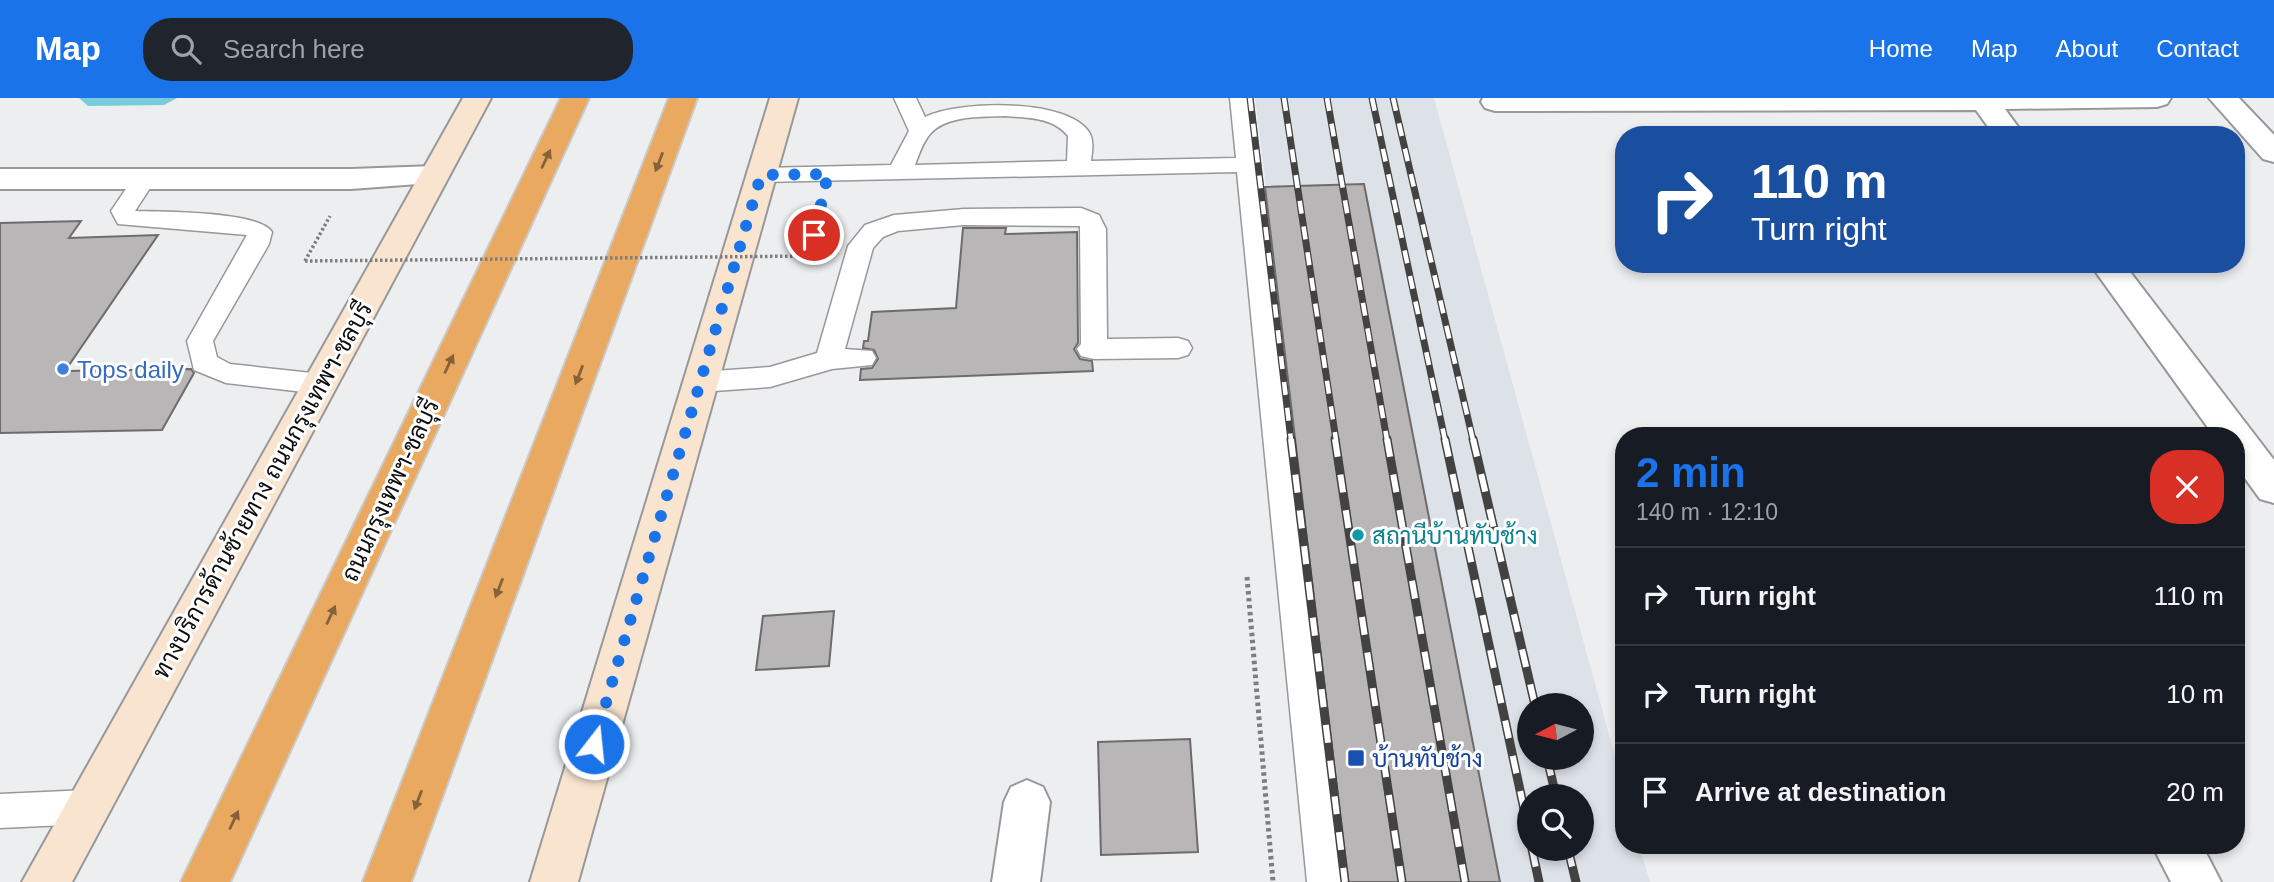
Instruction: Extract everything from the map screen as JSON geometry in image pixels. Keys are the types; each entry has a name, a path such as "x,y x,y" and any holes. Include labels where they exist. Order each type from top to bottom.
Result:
{"highway":[{"name":"ถนนกรุงเทพฯ-ชลบุรี","path":"205,882 575,98"},
{"path":"387,882 683,98"}],"main road":[{"name":"ทางบริการด้านซ้ายทาง ถนนกรุงเทพฯ-ชลบุรี","path":"46,882 477,98"},
{"path":"554,882 784,98"}],"street":[{"path":"1495,102 2157,98"},
{"path":"2223,98 2274,153"},
{"path":"1983,100 2002,126"},
{"path":"0,179 352,179 434,175"},
{"path":"2113,273 2228,427"},
{"path":"2245,449 2274,488"},
{"path":"1016,882 1027,802"},
{"path":"2181,854 2197,882"}],"lane":[{"path":"905,98 920,131"},
{"path":"1241,98 1246,165 1326,882"},
{"path":"900,172 920,131 939,118 957,113 1027,111 1055,115 1067,120 1077,129 1081,138 1078,169"},
{"path":"761,175 1246,165"},
{"path":"964,217 974,171"},
{"path":"144,179 123,211 127,218 249,226 260,232 256,244 200,341 204,363 226,373 321,384"},
{"path":"829,359 861,246 874,231 894,222 964,217 1081,216 1090,221 1094,229 1093,349 1178,348"},
{"path":"700,382 770,377 801,370 829,359 862,358"},
{"path":"0,811 88,807"}],"path":[{"path":"352,179 305,261 810,256 828,174"}],"shaded area":[{"path":"1255,98 1434,98 1615,756 1615,854 1642,854 1650,882 1353,882"}],"water":[{"path":"79,98 177,98 164,105 88,106"}],"building":[{"name":"สถานีบ้านทับช้าง","path":"1364,184 1500,882 1348,882 1265,187"},
{"path":"81,221 69,238 158,235 65,371 191,369 194,373 162,430 0,433 0,223"},
{"path":"963,228 1006,228 1005,234 1077,232 1078,343 1074,349 1080,359 1092,361 1093,371 860,380 861,369 872,368 878,359 874,350 863,348 864,341 868,341 872,312 956,308"},
{"path":"834,611 829,666 756,670 763,616"},
{"path":"1190,739 1198,852 1101,855 1098,742"}],"railway":[{"path":"1250,98 1291,440"},
{"path":"1284,98 1336,440"},
{"path":"1327,98 1387,440"},
{"path":"1372,98 1445,440"},
{"path":"1393,98 1473,440"},
{"path":"1291,439 1345,882"},
{"path":"1335,439 1402,882"},
{"path":"1387,439 1465,882"},
{"path":"1445,439 1519,784"},
{"path":"1473,439 1532,693"},
{"path":"1550,770 1553,784"},
{"path":"1535,861 1539,882"},
{"path":"1571,861 1576,882"}],"place":[{"name":"Tops daily","path":"63,369"},
{"name":"สถานีบ้านทับช้าง","path":"1358,535"},
{"name":"บ้านทับช้าง","path":"1356,758"}],"route":[{"path":"594,744 761,175 828,174 814,235"}]}
